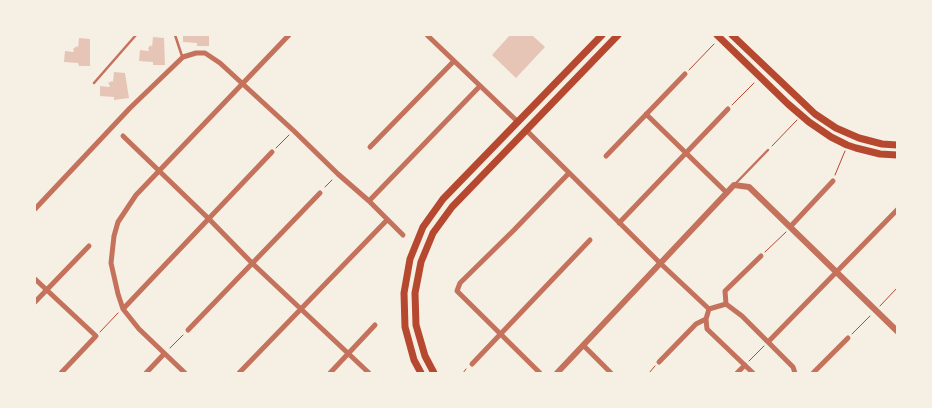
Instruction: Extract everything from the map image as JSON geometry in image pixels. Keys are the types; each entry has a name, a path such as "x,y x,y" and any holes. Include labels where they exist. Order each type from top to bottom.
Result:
{"main road":[{"path":"421,373 414,360 405,327 404,293 410,259 423,227 443,200 602,35"},
{"path":"434,373 425,356 416,325 415,293 421,262 434,233 452,207 618,35"},
{"path":"732,35 815,114 836,128 859,138 882,144 897,145"},
{"path":"719,37 802,116 831,137 847,146 880,154 897,155"}],"street":[{"path":"185,373 164,354 122,309 111,263 114,236 118,222 136,195 289,35"},
{"path":"427,35 518,122"},
{"path":"35,209 130,108 183,57 196,53 205,53 220,63 294,131 403,235"},
{"path":"370,147 454,61"},
{"path":"606,156 685,74"},
{"path":"369,201 480,86"},
{"path":"619,223 728,109"},
{"path":"646,114 727,193"},
{"path":"526,130 709,309"},
{"path":"123,136 252,263 369,373"},
{"path":"122,309 272,152"},
{"path":"540,373 457,291 460,283 569,173"},
{"path":"790,227 833,181"},
{"path":"556,373 734,185 749,187 897,331"},
{"path":"188,330 320,193"},
{"path":"768,342 897,210"},
{"path":"239,373 387,220"},
{"path":"472,364 590,240"},
{"path":"35,302 89,246"},
{"path":"726,304 726,291 761,256"},
{"path":"35,279 96,336 61,373"},
{"path":"709,309 726,304"},
{"path":"726,304 742,316 793,367 795,373"},
{"path":"709,309 706,319 707,329 753,373"},
{"path":"659,362 696,324 706,319"},
{"path":"330,373 376,325"},
{"path":"813,373 848,338"},
{"path":"583,345 611,373"},
{"path":"146,373 164,354"},
{"path":"737,373 745,365"}],"lane":[{"path":"94,83 136,35"},
{"path":"174,35 183,57"},
{"path":"734,185 768,150"}],"path":[{"path":"685,74 719,37"},
{"path":"728,109 760,77"},
{"path":"768,150 802,116"},
{"path":"272,152 294,131"},
{"path":"833,181 847,146"},
{"path":"320,193 338,174"},
{"path":"761,256 790,227"},
{"path":"848,338 897,288"},
{"path":"96,336 122,309"},
{"path":"164,354 188,330"},
{"path":"745,365 768,342"},
{"path":"649,373 659,362"}],"building":[{"path":"183,35 209,35 209,46 197,46 197,43 183,42"},
{"path":"510,35 534,35 545,47 516,78 492,55"},
{"path":"153,37 164,38 165,65 153,65 153,62 139,61 140,50 148,51 151,45 152,47"},
{"path":"79,38 90,39 90,66 79,66 78,63 64,62 65,51 73,52 73,49 77,46 78,48"},
{"path":"114,72 125,73 129,98 114,100 114,97 100,96 100,86 110,86 108,83 113,82"}]}
